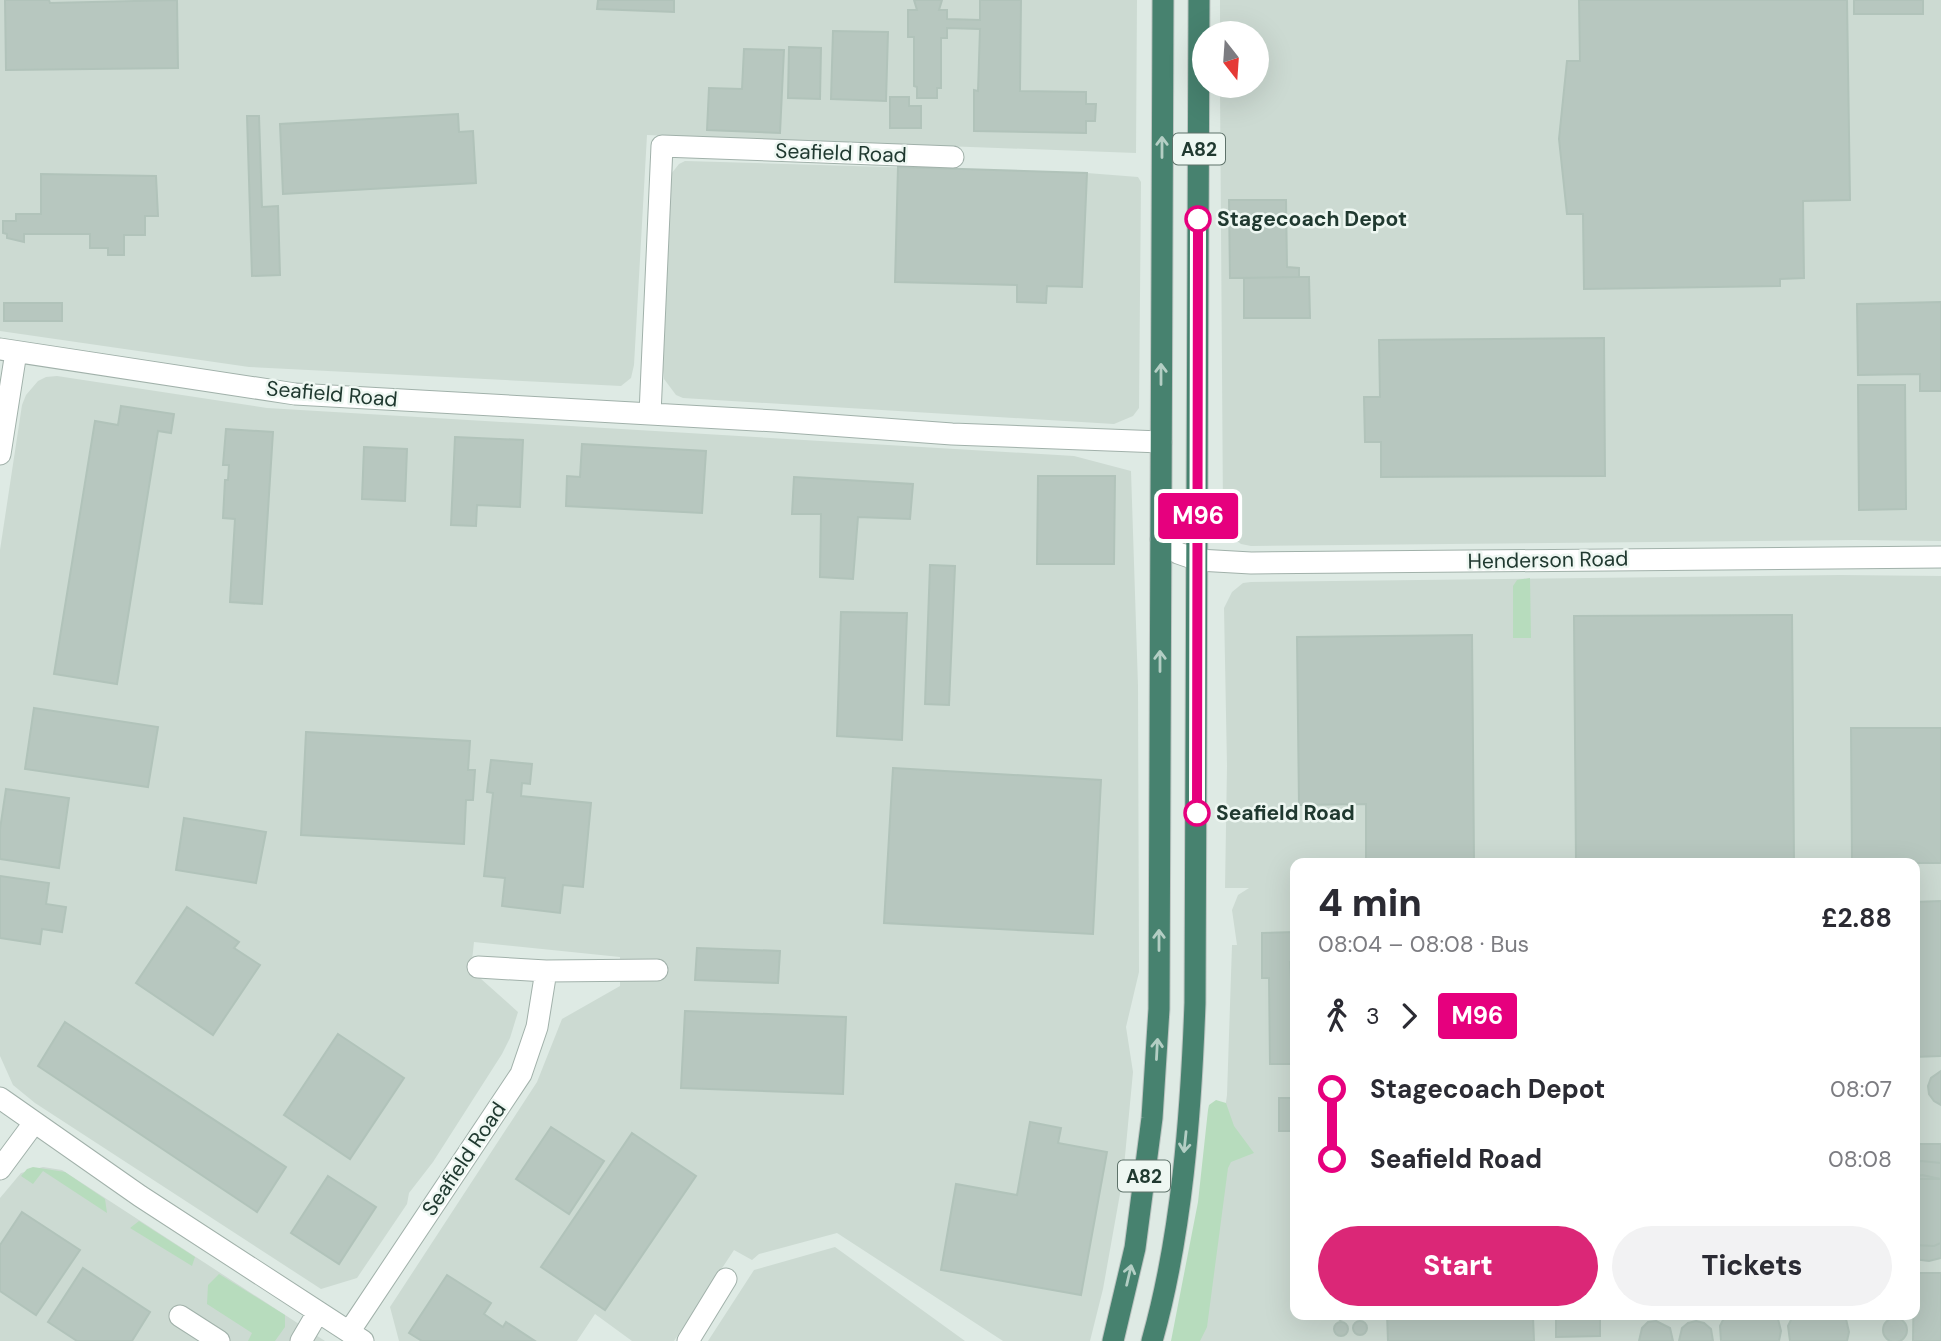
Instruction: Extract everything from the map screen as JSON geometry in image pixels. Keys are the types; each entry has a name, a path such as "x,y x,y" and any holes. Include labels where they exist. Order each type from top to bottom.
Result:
{"highway":[{"name":"A82","path":"1113,1341 1135,1248 1152,1118 1159,1009 1163,0"},
{"name":"A82","path":"1152,1341 1175,1239 1193,1074 1196,990 1199,0"}],"street":[{"name":"Seafield Road","path":"650,414 662,146 953,157"},
{"name":"Seafield Road","path":"0,454 8,351 295,394 952,433 1161,442"},
{"name":"Henderson Road","path":"1161,539 1178,553 1198,560 1251,563 1941,557"},
{"path":"478,967 546,971 657,970"},
{"name":"Seafield Road","path":"0,1098 356,1336 521,1074 537,1027 546,971"},
{"path":"0,1169 34,1123"},
{"path":"688,1341 726,1279"},
{"path":"300,1341 318,1312"},
{"path":"180,1316 219,1341"}],"shaded area":[{"path":"0,0 1137,0 1136,153 647,135 634,365 631,378 621,386 249,367 0,331"},
{"path":"1220,0 1941,0 1941,541 1241,544 1227,530 1223,513 1220,98 1269,98 1269,21 1220,21"},
{"path":"685,161 1087,173 1138,177 1141,182 1139,408 1133,416 1114,424 683,398 676,395 664,379 663,370 671,174"},
{"path":"57,376 267,408 1074,456 1131,471 1138,686 1139,972 1126,1027 1133,1072 1123,1177 1103,1289 1090,1341 1003,1341 837,1233 759,1254 752,1260 734,1250 674,1341 632,1341 595,1314 577,1341 399,1341 390,1307 537,1082 562,1019 620,986 620,957 474,942 471,970 518,1012 510,1038 433,1162 409,1193 407,1204 357,1278 321,1289 35,1103 13,1085 0,1056 0,550 22,405 26,395 38,381"},
{"path":"1941,576 1941,1341 1192,1341 1227,1095 1232,945 1237,945 1232,910 1238,895 1249,888 1225,888 1227,766 1224,608 1232,592 1243,583"},
{"path":"43,1167 62,1170 325,1341 0,1341 0,1198 21,1173"},
{"path":"835,1247 965,1341 708,1341 754,1270"}],"green space":[{"path":"1530,578 1531,638 1513,638 1513,586 1517,580"},
{"path":"1216,1100 1226,1103 1234,1126 1254,1153 1231,1162 1228,1168 1207,1327 1200,1341 1171,1341 1198,1202 1208,1110 1209,1105"},
{"path":"33,1167 65,1172 105,1199 107,1213 43,1171 33,1184 21,1176"},
{"path":"139,1221 195,1257 192,1266 130,1228"},
{"path":"219,1274 285,1315 285,1327 275,1341 248,1341 252,1333 207,1304 208,1285"}],"building":[{"path":"5,0 49,0 50,3 177,0 178,68 6,70"},
{"path":"598,0 674,0 674,12 597,9"},
{"path":"914,0 942,0 939,10 947,10 947,19 980,20 980,0 1021,0 1020,91 1086,92 1086,104 1096,104 1095,121 1086,121 1086,133 974,131 974,90 978,91 980,29 947,28 947,38 941,38 941,88 937,88 937,98 917,98 917,87 914,86 914,37 908,37 908,10 917,10"},
{"path":"1579,0 1847,0 1850,200 1803,201 1804,278 1780,279 1780,286 1584,289 1583,214 1567,214 1559,139 1567,61 1580,61"},
{"path":"1854,0 1923,0 1923,14 1854,14"},
{"path":"833,31 888,32 886,101 831,99"},
{"path":"789,47 821,48 820,99 788,98"},
{"path":"744,49 784,50 780,133 707,130 709,88 742,89"},
{"path":"890,97 909,97 909,106 921,106 921,128 890,128"},
{"path":"458,114 459,132 473,131 476,183 283,194 280,124"},
{"path":"247,116 259,116 262,207 278,206 280,275 252,276"},
{"path":"898,167 1087,173 1082,287 1047,286 1046,303 1017,302 1017,285 895,282"},
{"path":"41,174 156,176 158,216 145,216 145,235 124,235 124,255 108,255 108,248 90,248 90,234 24,234 24,242 7,238 7,234 3,233 3,221 16,221 16,214 41,214"},
{"path":"1229,200 1286,200 1287,267 1299,268 1299,277 1230,278"},
{"path":"1309,277 1310,318 1244,318 1244,278"},
{"path":"1941,302 1941,391 1920,391 1920,374 1858,375 1857,304"},
{"path":"4,303 62,303 62,321 4,321"},
{"path":"1604,338 1605,476 1381,477 1381,442 1365,442 1364,397 1380,397 1379,340"},
{"path":"1858,385 1905,385 1906,509 1859,510"},
{"path":"121,406 174,414 171,433 158,431 117,684 54,674 95,421 118,425"},
{"path":"226,429 273,432 262,604 230,602 235,519 223,518 225,480 228,480 229,465 223,465"},
{"path":"455,437 523,440 520,507 477,505 476,526 451,525"},
{"path":"582,444 706,451 702,513 566,506 567,476 580,477"},
{"path":"364,447 407,449 405,501 362,499"},
{"path":"1038,476 1115,476 1114,564 1037,564"},
{"path":"794,477 913,484 910,519 858,517 853,579 820,577 821,514 792,514"},
{"path":"930,565 955,566 949,705 925,704"},
{"path":"841,612 907,613 902,740 837,736"},
{"path":"1792,615 1794,858 1576,858 1574,616"},
{"path":"1472,635 1474,858 1366,858 1366,804 1299,805 1297,637"},
{"path":"34,708 158,727 148,787 25,769"},
{"path":"1851,728 1941,728 1941,863 1920,863 1920,858 1852,858"},
{"path":"306,732 470,741 468,770 475,770 473,800 466,800 464,844 301,835"},
{"path":"491,760 532,764 530,784 522,783 521,796 591,803 583,887 563,885 560,913 502,906 505,878 484,876 493,793 487,792"},
{"path":"893,768 1101,780 1093,934 884,923"},
{"path":"6,789 69,798 59,868 0,859 0,829"},
{"path":"184,818 266,832 256,883 176,870"},
{"path":"0,876 49,883 46,904 66,907 62,932 42,929 40,944 0,938"},
{"path":"1941,901 1941,1056 1920,1057 1920,902"},
{"path":"187,907 239,942 234,948 260,965 213,1035 136,983"},
{"path":"1290,932 1290,1064 1270,1064 1269,978 1262,978 1262,933"},
{"path":"697,948 780,951 778,983 695,980"},
{"path":"685,1011 846,1017 843,1094 681,1088"},
{"path":"65,1022 286,1167 257,1212 38,1066"},
{"path":"338,1034 404,1078 350,1159 284,1115"},
{"path":"1941,1071 1941,1105 1929,1094 1928,1086 1931,1078"},
{"path":"1279,1098 1290,1098 1290,1131 1279,1131"},
{"path":"1030,1122 1061,1128 1058,1143 1107,1152 1081,1295 941,1270 956,1184 1017,1195"},
{"path":"551,1127 604,1161 569,1214 516,1179"},
{"path":"632,1133 696,1176 605,1310 541,1267"},
{"path":"1920,1144 1941,1144 1941,1179 1920,1179"},
{"path":"1920,1161 1941,1163 1941,1258 1929,1261 1920,1260"},
{"path":"328,1176 376,1207 339,1264 291,1233"},
{"path":"1920,1176 1941,1179 1941,1243 1934,1246 1920,1245"},
{"path":"22,1212 80,1250 36,1315 0,1291 0,1245"},
{"path":"83,1268 150,1312 132,1341 77,1341 48,1322"},
{"path":"1920,1273 1941,1273 1941,1341 1913,1341 1913,1320 1920,1320"},
{"path":"447,1275 491,1303 484,1314 503,1327 506,1322 535,1341 422,1341 409,1333"},
{"path":"1387,1320 1533,1320 1534,1341 1388,1341"},
{"path":"1556,1320 1600,1320 1600,1336 1556,1337"},
{"path":"1723,1320 1778,1320 1781,1331 1779,1341 1721,1341 1720,1326"},
{"path":"1791,1320 1846,1320 1849,1332 1847,1341 1790,1341 1788,1326"},
{"path":"1889,1320 1901,1320 1906,1325 1906,1335 1900,1341 1890,1341 1884,1335 1884,1325"},
{"path":"1357,1321 1363,1321 1367,1328 1363,1335 1357,1335 1353,1331 1353,1325"},
{"path":"1656,1321 1670,1328 1673,1341 1639,1341 1642,1328 1648,1322"},
{"path":"1696,1321 1711,1329 1713,1341 1679,1341 1682,1328"},
{"path":"1338,1322 1344,1322 1348,1329 1344,1336 1338,1336 1334,1332 1334,1326"}],"bus line":[{"name":"M96","path":"1197,813 1198,219"}],"place":[{"name":"Stagecoach Depot","path":"1198,219"},
{"name":"Seafield Road","path":"1197,813"}]}
